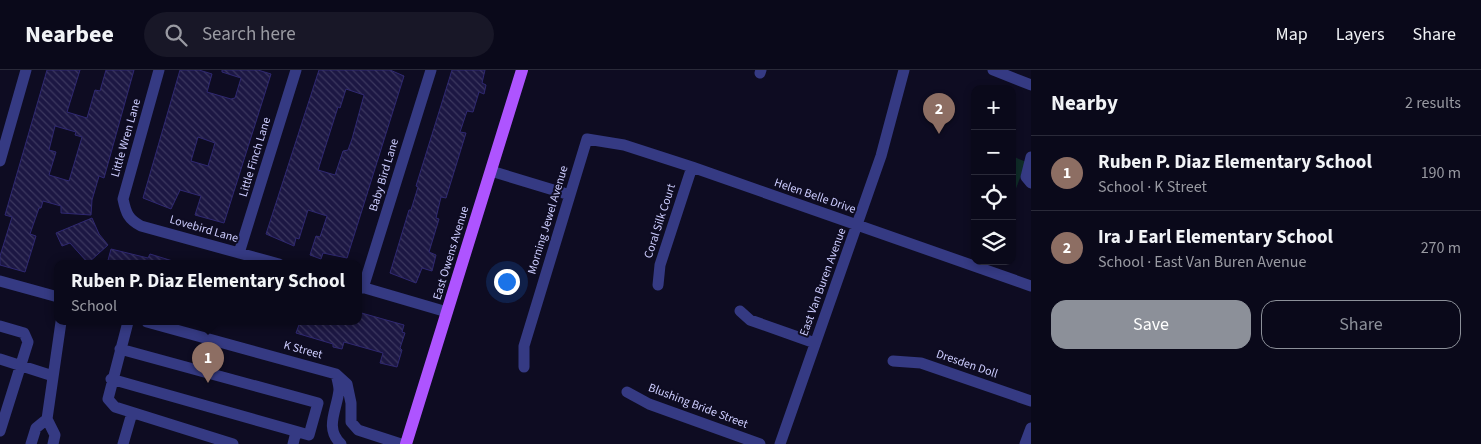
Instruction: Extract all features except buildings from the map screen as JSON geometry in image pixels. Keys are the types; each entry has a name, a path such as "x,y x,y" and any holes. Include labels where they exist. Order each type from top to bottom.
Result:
{"main road":[{"name":"East Owens Avenue","path":"406,444 522,70"}],"street":[{"path":"0,161 26,70"},
{"name":"Little Wren Lane","path":"126,214 123,199 160,70"},
{"name":"Little Finch Lane","path":"239,253 296,70"},
{"name":"Baby Bird Lane","path":"362,281 431,70"},
{"name":"East Van Buren Avenue","path":"780,444 881,156 904,70"},
{"path":"993,70 1031,85"},
{"name":"Helen Belle Drive","path":"587,139 624,145 692,167 1031,286"},
{"name":"Morning Jewel Avenue","path":"524,367 524,346 587,139"},
{"path":"1031,157 1026,178 1031,183"},
{"name":"Coral Silk Court","path":"658,285 660,265 692,167"},
{"path":"491,171 570,195"},
{"name":"Lovebird Lane","path":"126,214 132,221 141,226 265,260"},
{"path":"0,281 54,296"},
{"path":"362,288 447,312"},
{"path":"740,311 750,320 815,343"},
{"path":"53,444 55,436 48,419 61,325"},
{"path":"127,325 108,399 115,408 233,444"},
{"name":"K Street","path":"159,325 336,374"},
{"path":"0,326 24,333 28,342 20,365 6,393 1,428"},
{"path":"112,379 308,435 318,403 120,349"},
{"path":"0,359 53,376"},
{"name":"Dresden Doll","path":"892,361 921,363 1031,401"},
{"path":"336,374 339,389 332,426 334,438 341,444"},
{"path":"336,374 347,384 351,403 351,422 358,430 401,444"},
{"name":"Blushing Bride Street","path":"627,392 649,404 760,444"},
{"path":"123,444 132,413"},
{"path":"31,444 36,428 48,419"},
{"path":"1025,444 1031,428"},
{"path":"292,444 296,432"}],"green space":[{"path":"1016,158 1026,162 1016,188"}],"place":[{"name":"Ira J Earl Elementary School","path":"939,134"},
{"name":"Ruben P. Diaz Elementary School","path":"208,383"}]}
